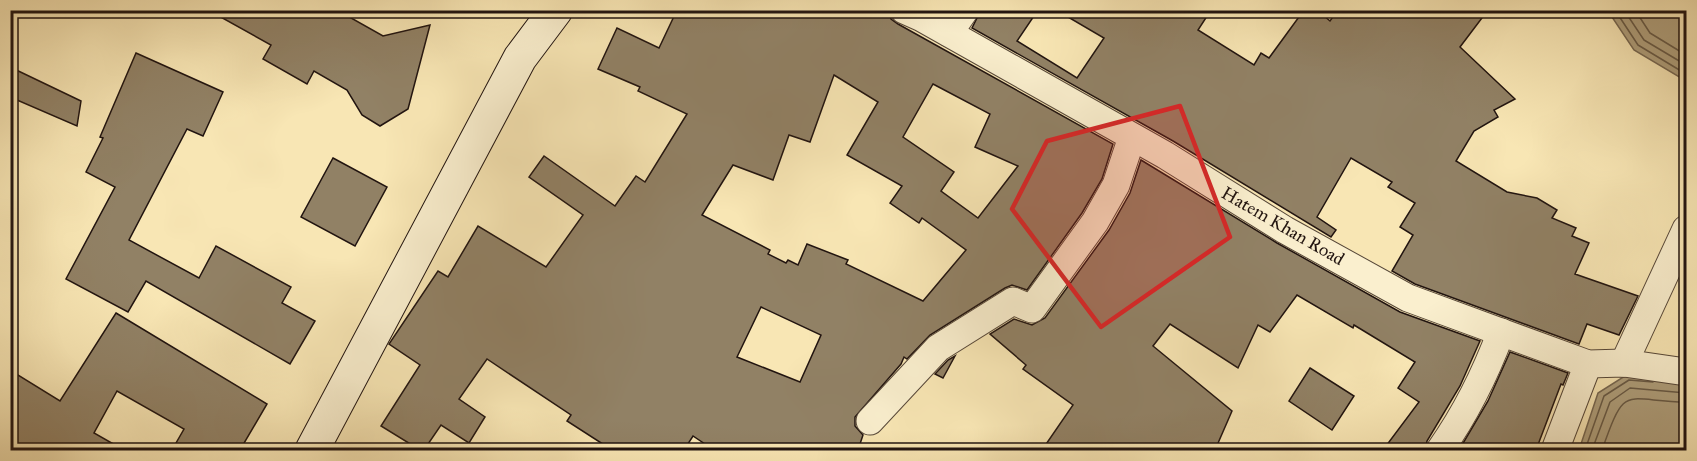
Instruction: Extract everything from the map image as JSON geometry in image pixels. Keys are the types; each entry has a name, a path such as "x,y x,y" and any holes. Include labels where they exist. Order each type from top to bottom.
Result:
{"main road":[{"path":"312,450 520,58 556,10"}],"street":[{"name":"Hatem Khan Road","path":"904,10 949,33 1132,137 1285,230 1408,297 1588,364 1624,363 1686,372"},
{"path":"949,33 965,10"},
{"path":"870,421 938,348 1013,302 1032,309 1095,222 1116,185 1132,137"},
{"path":"1624,363 1686,229"},
{"path":"1440,450 1465,415 1484,378 1501,332"},
{"path":"1555,450 1588,364"}],"highlighted area":[{"path":"1180,106 1230,237 1101,327 1012,209 1047,141"}],"water":[{"path":"1608,11 1686,11 1686,81 1634,50"},
{"path":"1628,374 1686,380 1686,450 1579,450 1598,393"}],"building":[{"path":"208,10 337,10 383,36 430,25 408,109 380,126 362,115 347,90 314,71 307,84 263,59 271,45"},
{"path":"677,10 854,10 871,17 875,10 888,10 891,19 898,24 1113,144 1102,179 1082,213 1027,290 1012,285 1005,288 930,335 907,359 904,357 901,364 855,417 855,426 863,435 858,450 714,450 693,436 684,450 612,450 567,421 571,415 487,359 459,399 485,417 469,443 441,425 424,450 420,450 381,426 420,365 389,344 438,271 448,277 478,226 546,267 583,215 529,177 544,156 615,206 636,176 645,182 687,114 638,91 640,87 598,69 617,28 659,48","holes":["834,75 878,102 847,155 902,186 890,203 919,223 922,218 966,250 923,301 846,264 848,260 807,244 798,265 788,260 786,263 768,254 770,250 702,215 733,165 773,180 789,135 810,142","933,84 990,114 975,147 1018,166 978,218 941,191 954,172 903,137","761,307 821,335 800,382 737,357"]},
{"path":"981,10 1038,10 1017,41 1077,78 1104,38 1056,10 1211,10 1198,30 1254,65 1261,53 1269,58 1304,10 1317,10 1330,21 1338,10 1488,10 1460,47 1515,99 1494,110 1498,117 1474,131 1456,161 1507,192 1537,198 1557,210 1552,218 1576,228 1572,236 1589,243 1575,274 1638,296 1619,335 1587,324 1579,344 1415,284 1392,271 1413,235 1400,227 1415,203 1388,187 1392,182 1351,158 1317,217 1336,230 1331,237 1173,141 972,28"},
{"path":"136,53 223,92 203,136 187,129 129,240 199,278 216,246 291,287 282,303 315,321 290,364 146,281 128,312 66,279 115,187 86,172 103,138 100,137"},
{"path":"10,67 81,101 77,126 10,97"},
{"path":"333,158 387,187 355,246 301,217"},
{"path":"1141,160 1277,243 1400,312 1480,341 1460,386 1427,441 1425,450 1383,450 1419,402 1398,388 1415,362 1354,325 1353,328 1297,295 1270,332 1258,325 1238,368 1170,324 1153,346 1232,411 1215,450 1042,450 1073,405 1023,369 1026,365 990,334 1014,319 1032,325 1045,318 1109,230 1130,193"},
{"path":"116,313 267,404 240,450 172,450 184,429 117,391 94,433 124,450 10,450 10,370 60,401"},
{"path":"1510,352 1568,373 1563,385 1561,384 1536,450 1459,450 1488,401"},
{"path":"955,356 943,378 935,374 948,360"},
{"path":"1310,368 1354,396 1332,430 1289,401"}]}
